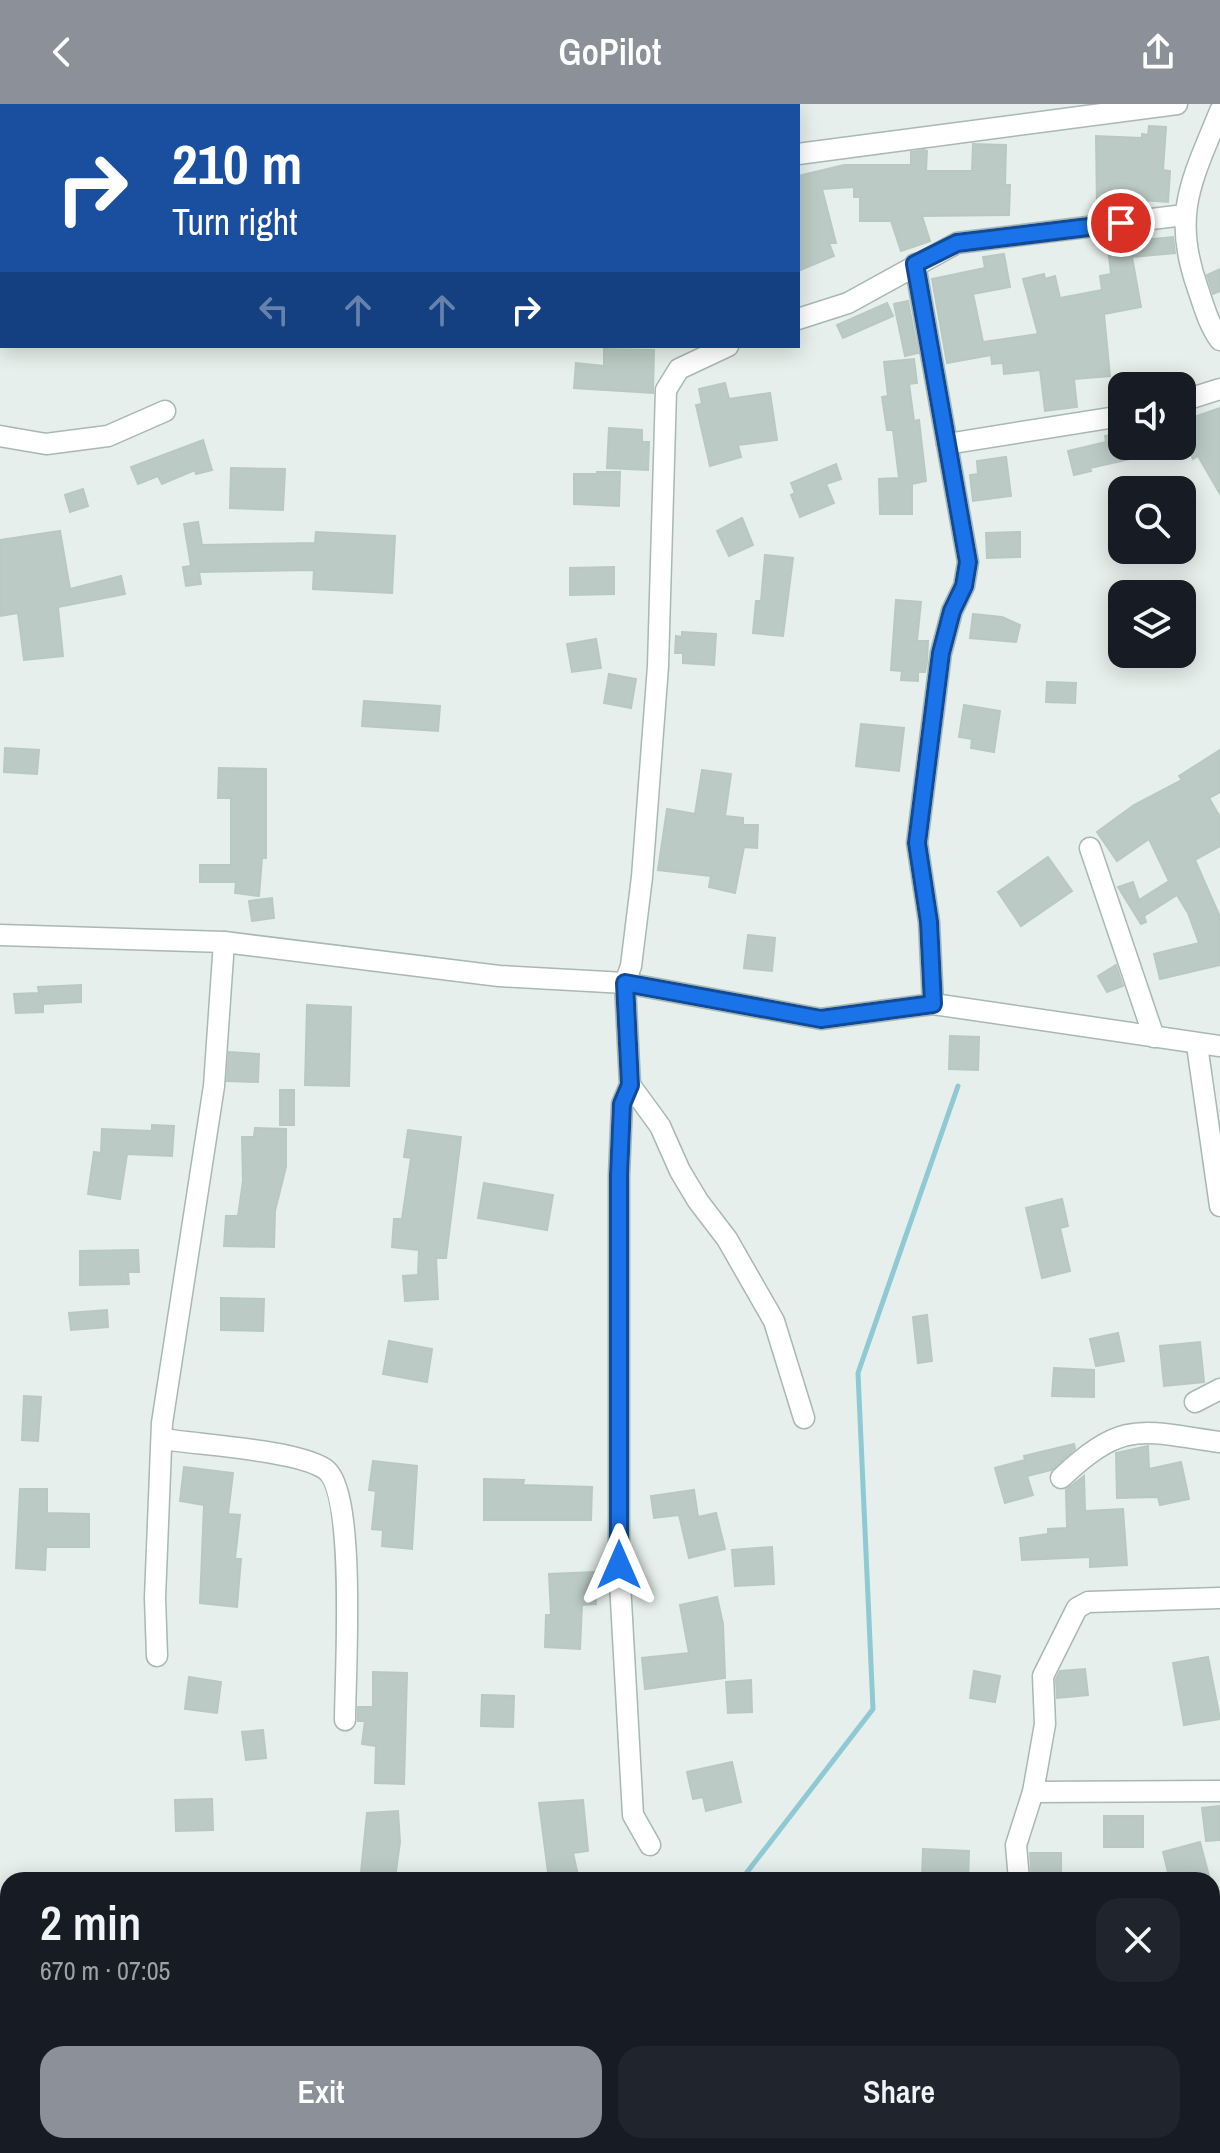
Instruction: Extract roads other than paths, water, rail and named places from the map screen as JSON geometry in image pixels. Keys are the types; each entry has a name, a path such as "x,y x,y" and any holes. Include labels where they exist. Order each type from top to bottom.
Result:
{"street":[{"path":"800,154 1177,104"},
{"path":"1220,111 1187,192 1184,215 1187,259 1211,328 1220,340"},
{"path":"800,317 848,303 957,243 1184,215"},
{"path":"915,264 968,562 964,586 952,611 941,653 917,843 929,922 933,1004"},
{"path":"650,1845 633,1815 619,1565 619,1175 622,1104 630,1085 625,983 631,966 642,877 658,666 666,390 679,369 724,348"},
{"path":"1196,397 1220,389"},
{"path":"0,436 46,444 108,436 165,411"},
{"path":"947,444 1108,418"},
{"path":"1090,848 1154,1037"},
{"path":"0,935 224,942 499,976 625,983 821,1019 933,1004 1220,1046"},
{"path":"157,1656 155,1598 162,1423 214,1086 224,942"},
{"path":"1197,1045 1220,1206"},
{"path":"630,1085 652,1113 692,1191 727,1239 774,1321 804,1418"},
{"path":"1195,1402 1220,1389"},
{"path":"1061,1478 1093,1448 1120,1435 1153,1433 1220,1442"},
{"path":"163,1439 293,1458 324,1468 337,1479 346,1520 345,1720"},
{"path":"1018,1872 1016,1845 1033,1792 1045,1724 1043,1676 1077,1608 1088,1602 1220,1598"},
{"path":"1033,1792 1220,1791"}],"waterway":[{"path":"747,1872 873,1709 858,1373 958,1086"}]}
